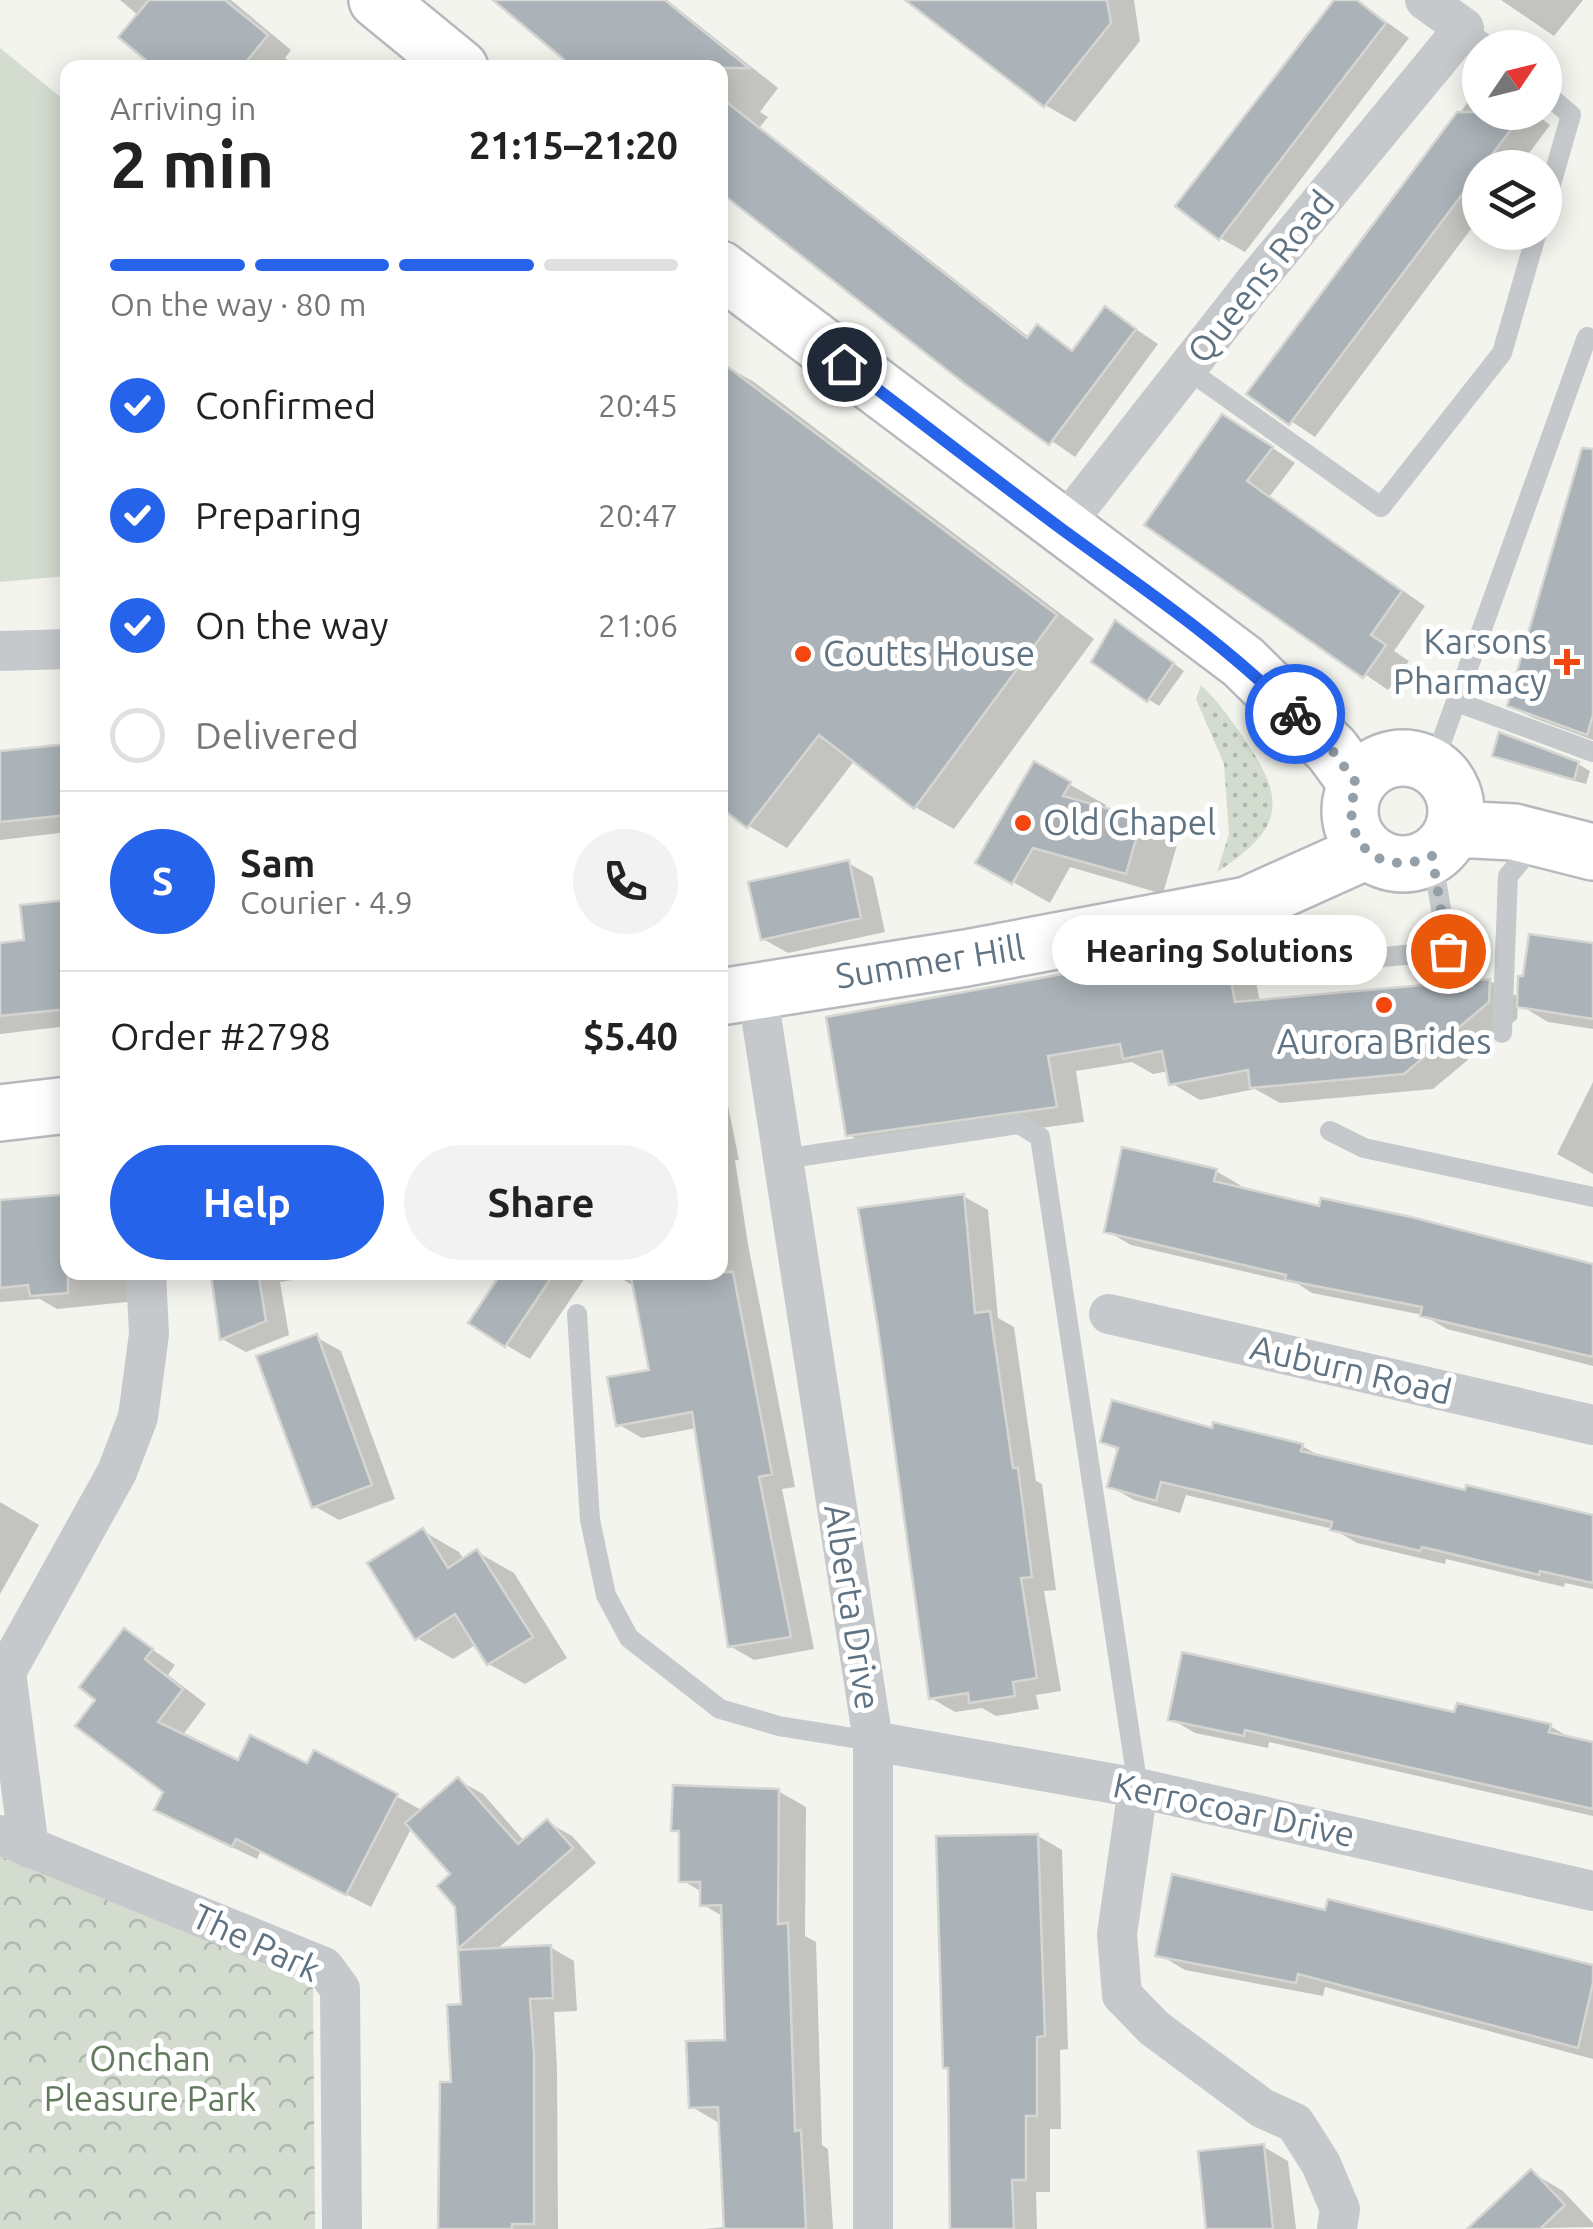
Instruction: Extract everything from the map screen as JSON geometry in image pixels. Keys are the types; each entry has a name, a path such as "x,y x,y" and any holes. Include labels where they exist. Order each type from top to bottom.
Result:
{"main road":[{"path":"377,0 450,60"},
{"path":"728,275 1242,662 1332,750 1357,784"},
{"path":"1400,758 1432,768 1445,779 1456,811 1442,842 1416,863 1398,864 1367,851 1350,820 1350,801 1357,784 1368,771 1400,758"},
{"path":"1442,842 1514,832 1593,852"},
{"name":"Summer Hill","path":"739,994 966,958 1246,905 1367,851"},
{"path":"0,1113 60,1106"}],"street":[{"path":"1425,0 1465,30"},
{"name":"Queens Road","path":"1061,528 1187,369 1462,54"},
{"path":"0,652 60,649"},
{"name":"Alberta Drive","path":"739,994 782,1158 873,1741 873,2229"},
{"path":"14,1841 3,1672 117,1472 138,1417 149,1334 146,1280"},
{"name":"Auburn Road","path":"1108,1314 1593,1425"},
{"name":"Kerrocoar Drive","path":"873,1741 1138,1788 1593,1890"},
{"path":"1138,1788 1117,1934 1122,1995 1154,2028 1262,2108 1295,2123 1321,2164 1340,2209 1336,2229"},
{"name":"The Park","path":"14,1841 324,1967 340,1988 342,2229"}],"lane":[{"path":"1562,107 1572,115 1562,150"},
{"path":"1187,369 1381,507 1502,353 1532,250"},
{"path":"1432,768 1587,337"},
{"path":"1457,702 1593,752"},
{"path":"1502,1033 1508,876 1540,838"},
{"path":"1246,905 1264,968 1448,951 1442,842"},
{"path":"782,1158 1019,1124 1040,1136 1138,1788"},
{"path":"1330,1131 1364,1148 1593,1197"},
{"path":"576,1314 590,1520 606,1595 629,1638 720,1709 779,1726 873,1741"}],"green space":[{"path":"0,48 60,97 60,577 0,582"},
{"path":"1201,685 1259,762 1272,798 1272,814 1266,828 1239,857 1217,872 1229,834 1224,764 1196,699"},
{"name":"Onchan Pleasure Park","path":"0,1849 313,1986 315,2229 0,2229"}],"building":[{"path":"149,0 225,0 268,35 248,60 145,60 118,37"},
{"path":"493,0 665,0 749,68 728,68 728,60 564,60"},
{"path":"905,0 1107,0 1111,23 1044,107"},
{"path":"1334,0 1357,0 1386,23 1219,240 1175,206"},
{"path":"728,103 1027,338 1037,324 1072,351 1105,306 1136,329 1049,445 728,198"},
{"path":"1457,112 1462,112 1462,130 1510,130 1495,150 1462,150 1462,195 1289,425 1246,394"},
{"path":"728,367 1057,615 914,809 819,735 747,828 728,813"},
{"path":"1222,414 1273,447 1247,481 1402,591 1371,635 1386,645 1363,678 1144,525"},
{"path":"1582,448 1593,449 1593,715 1587,735 1507,706"},
{"path":"1115,620 1174,663 1147,702 1091,662"},
{"path":"1499,732 1579,762 1574,780 1492,756"},
{"path":"60,745 60,816 0,822 0,751"},
{"path":"1034,761 1071,782 1063,796 1142,818 1126,874 1033,848 1012,884 975,863"},
{"path":"849,860 861,918 761,940 748,882"},
{"path":"60,901 60,1010 0,1016 0,943 24,940 20,905"},
{"path":"1529,934 1593,943 1593,1019 1517,1007 1518,976 1523,976"},
{"path":"1226,953 1235,1002 1490,979 1489,1002 1404,1074 1250,1088 1248,1070 1169,1085 1162,1051 1123,1059 1120,1044 1048,1056 1057,1107 846,1136 826,1017 1085,970 1086,975 1172,957 1174,963"},
{"path":"1122,1147 1217,1169 1214,1181 1319,1206 1321,1198 1411,1217 1593,1264 1593,1357 1420,1316 1422,1307 1285,1280 1286,1275 1104,1232"},
{"path":"964,1194 975,1313 990,1311 1013,1468 1018,1468 1032,1577 1021,1578 1037,1678 1013,1682 1015,1696 969,1703 968,1693 929,1699 858,1208"},
{"path":"60,1195 60,1280 68,1280 68,1293 30,1296 28,1285 0,1288 0,1200"},
{"path":"728,1272 733,1272 772,1474 759,1477 791,1637 728,1647 692,1412 616,1426 607,1377 649,1370 632,1280 728,1280"},
{"path":"212,1280 259,1280 266,1321 220,1340"},
{"path":"497,1280 550,1280 505,1347 468,1323"},
{"path":"317,1334 372,1485 312,1508 256,1356"},
{"path":"1112,1400 1212,1428 1213,1422 1303,1444 1301,1451 1593,1515 1593,1583 1330,1530 1332,1522 1161,1482 1156,1501 1107,1487 1118,1448 1100,1442"},
{"path":"423,1528 448,1568 477,1549 533,1637 487,1665 455,1614 415,1640 367,1563"},
{"path":"124,1628 153,1649 145,1659 183,1689 158,1722 238,1760 250,1735 307,1763 314,1750 398,1794 346,1895 236,1839 232,1847 154,1810 163,1792 75,1726 95,1700 79,1687"},
{"path":"1182,1652 1454,1712 1457,1703 1551,1724 1549,1732 1593,1742 1593,1809 1245,1730 1244,1736 1168,1720"},
{"path":"458,1777 518,1844 547,1819 573,1848 458,1949 455,1907 437,1886 450,1874 405,1823"},
{"path":"673,1785 779,1789 778,1924 788,1923 795,2131 801,2130 806,2229 724,2229 718,2107 689,2108 686,2041 725,2040 721,1905 700,1906 700,1882 679,1882 679,1831 671,1831"},
{"path":"1038,1834 1045,2036 1037,2037 1037,2116 1026,2116 1026,2180 1012,2180 1014,2229 950,2229 948,2068 943,2068 936,1836"},
{"path":"1172,1874 1325,1910 1328,1899 1593,1965 1593,1983 1578,2048 1298,1974 1296,1983 1155,1956"},
{"path":"551,1945 553,1998 530,1999 534,2054 534,2224 512,2224 512,2229 438,2229 440,2082 451,2082 447,2005 461,2004 458,1950"},
{"path":"1264,2144 1273,2229 1206,2229 1198,2151"},
{"path":"1531,2169 1565,2205 1540,2229 1467,2229"}],"way so far":[{"path":"1295,714 1332,750 1357,784 1350,801 1350,820 1367,851 1398,864 1416,863 1432,856 1448,951"}],"place":[{"name":"Coutts House","path":"803,654"},
{"name":"Karsons Pharmacy","path":"1567,662"},
{"name":"Old Chapel","path":"1023,823"},
{"name":"Hearing Solutions","path":"1448,951"},
{"name":"Aurora Brides","path":"1384,1005"}],"route":[{"path":"844,364 1197,626 1242,662 1295,714"}]}
